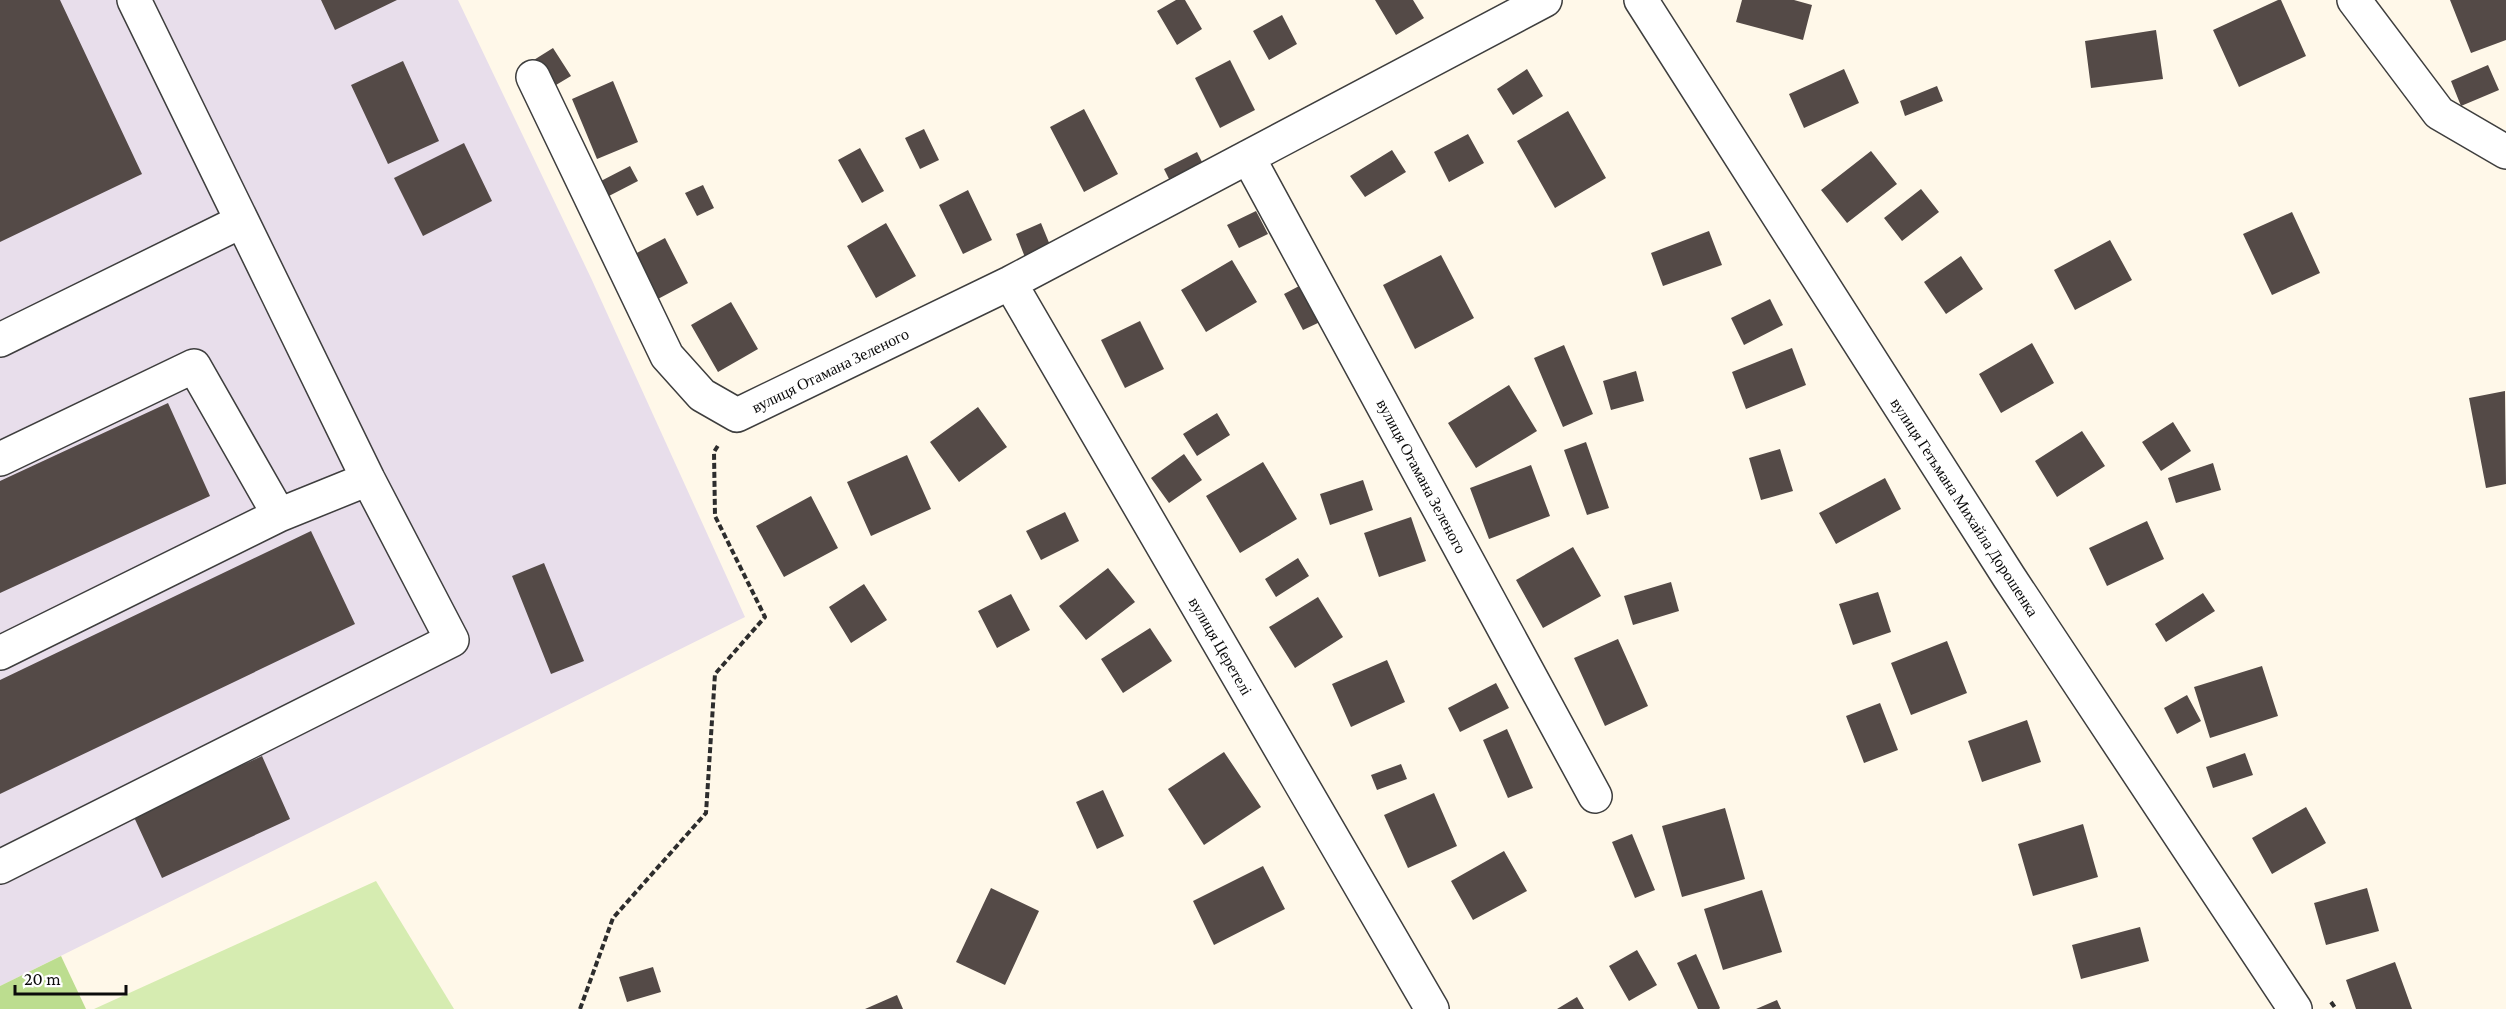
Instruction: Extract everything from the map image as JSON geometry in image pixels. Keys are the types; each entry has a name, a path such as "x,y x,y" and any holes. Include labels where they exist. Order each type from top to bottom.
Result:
{"street":[{"path":"0,867 452,640 368,479 135,0"},
{"name":"вулиця Отамана Зеленого","path":"533,77 667,356 702,395 737,415 1010,283 1545,0"},
{"name":"вулиця Гетьмана Михайла Дорошенка","path":"1641,0 2009,577 2295,1009"},
{"path":"2354,0 2439,113 2506,152"},
{"name":"вулиця Отамана Зеленого","path":"1248,157 1595,796"},
{"path":"0,340 242,221"},
{"name":"вулиця Церетелі","path":"1010,283 1432,1009"},
{"path":"0,459 194,366 279,515"},
{"path":"0,653 279,515 368,479"}],"path":[{"path":"580,1009 613,918 706,813 715,674 765,617 715,516 714,452 737,415"}],"shaded area":[{"path":"0,0 458,0 591,278 745,617 0,986"}],"green space":[{"path":"376,881 454,1009 94,1009"},
{"path":"61,956 86,1009 0,1009 0,986"}],"building":[{"path":"0,0 60,0 142,174 0,242"},
{"path":"321,0 397,0 335,30"},
{"path":"1176,0 1185,0 1202,29 1177,45 1157,11"},
{"path":"1375,0 1413,0 1424,18 1396,35"},
{"path":"1742,0 1794,0 1812,5 1803,40 1736,22"},
{"path":"2281,0 2306,56 2239,87 2213,30"},
{"path":"2450,0 2506,0 2506,40 2471,53"},
{"path":"1282,15 1297,44 1269,60 1253,31"},
{"path":"2156,30 2163,79 2091,88 2085,41"},
{"path":"553,48 571,76 546,91 529,63"},
{"path":"1230,60 1255,110 1220,128 1195,78"},
{"path":"403,61 439,141 388,164 351,85"},
{"path":"2488,65 2499,90 2461,106 2451,81"},
{"path":"1527,69 1543,96 1513,115 1497,89"},
{"path":"1844,69 1859,103 1804,128 1789,94"},
{"path":"613,81 638,142 597,159 572,99"},
{"path":"1937,86 1943,101 1905,116 1900,101"},
{"path":"1084,109 1118,174 1084,192 1050,127"},
{"path":"1568,111 1606,178 1555,208 1517,141"},
{"path":"924,129 939,160 920,169 905,138"},
{"path":"1468,134 1484,163 1449,182 1434,152"},
{"path":"464,143 492,201 423,236 394,178"},
{"path":"860,148 884,191 862,203 838,160"},
{"path":"1392,150 1406,172 1365,197 1350,176"},
{"path":"1871,151 1897,184 1847,223 1821,190"},
{"path":"1197,152 1207,172 1174,189 1164,169"},
{"path":"630,166 638,181 607,197 599,182"},
{"path":"703,185 714,208 697,216 685,193"},
{"path":"1921,189 1939,212 1902,241 1884,218"},
{"path":"968,190 992,240 963,254 939,205"},
{"path":"1256,211 1268,234 1239,248 1227,225"},
{"path":"2292,212 2320,273 2272,295 2243,234"},
{"path":"886,223 916,276 876,298 847,246"},
{"path":"1041,223 1052,250 1026,260 1016,234"},
{"path":"1709,231 1722,265 1663,286 1651,253"},
{"path":"665,238 688,283 656,300 633,255"},
{"path":"2110,240 2132,280 2075,310 2054,270"},
{"path":"1441,255 1474,318 1415,349 1383,285"},
{"path":"1961,256 1983,289 1946,314 1924,282"},
{"path":"1232,260 1257,302 1206,332 1181,290"},
{"path":"1301,285 1320,322 1303,330 1284,294"},
{"path":"1770,299 1783,325 1744,345 1731,318"},
{"path":"731,302 758,349 718,372 691,325"},
{"path":"1140,321 1164,369 1125,388 1101,340"},
{"path":"2032,343 2054,383 2001,413 1979,374"},
{"path":"1564,345 1593,414 1563,427 1534,358"},
{"path":"1792,348 1806,385 1746,409 1732,372"},
{"path":"1636,371 1644,401 1611,410 1603,381"},
{"path":"1509,385 1537,431 1476,468 1448,423"},
{"path":"2505,391 2506,484 2486,488 2469,398"},
{"path":"168,403 210,496 0,593 0,481"},
{"path":"978,407 1007,447 959,482 930,442"},
{"path":"1217,413 1230,435 1197,456 1183,434"},
{"path":"2173,422 2191,451 2161,471 2142,442"},
{"path":"2082,431 2105,466 2057,497 2035,461"},
{"path":"1586,442 1609,508 1587,515 1564,450"},
{"path":"1780,449 1793,491 1761,500 1749,458"},
{"path":"1184,454 1202,480 1169,503 1151,478"},
{"path":"907,455 931,509 871,536 847,482"},
{"path":"1263,462 1297,519 1240,553 1206,496"},
{"path":"2213,463 2221,490 2176,503 2168,478"},
{"path":"1531,465 1550,516 1489,539 1470,488"},
{"path":"1885,478 1901,509 1836,544 1819,513"},
{"path":"1363,480 1373,510 1330,525 1320,494"},
{"path":"811,496 838,548 784,577 756,526"},
{"path":"1065,512 1079,541 1041,560 1026,531"},
{"path":"1411,517 1426,561 1379,577 1364,533"},
{"path":"2147,521 2164,559 2107,586 2089,548"},
{"path":"311,531 355,624 0,794 0,680"},
{"path":"1573,547 1601,596 1543,628 1516,580"},
{"path":"1298,558 1309,576 1276,597 1265,579"},
{"path":"544,563 584,661 551,674 512,576"},
{"path":"1108,568 1135,602 1086,640 1059,606"},
{"path":"1671,582 1679,611 1633,625 1624,596"},
{"path":"864,584 887,620 851,643 829,607"},
{"path":"1878,592 1891,632 1853,645 1839,604"},
{"path":"2203,593 2215,611 2166,642 2155,624"},
{"path":"1011,594 1030,630 997,648 978,611"},
{"path":"1318,597 1343,637 1295,668 1269,627"},
{"path":"1150,628 1172,661 1123,693 1101,659"},
{"path":"1618,639 1648,706 1605,726 1574,658"},
{"path":"1947,641 1967,693 1911,715 1891,663"},
{"path":"1387,660 1405,702 1351,727 1332,684"},
{"path":"2262,666 2278,716 2210,738 2194,687"},
{"path":"1496,683 1509,708 1460,732 1448,708"},
{"path":"2187,695 2201,721 2177,734 2164,708"},
{"path":"1880,703 1898,750 1864,763 1846,716"},
{"path":"2027,720 2041,762 1982,782 1968,741"},
{"path":"1507,729 1533,788 1508,798 1483,740"},
{"path":"1224,752 1261,807 1204,845 1168,789"},
{"path":"2245,753 2253,775 2213,788 2206,767"},
{"path":"262,756 290,819 162,878 133,815"},
{"path":"1401,764 1407,779 1377,790 1371,775"},
{"path":"1103,790 1124,836 1097,849 1076,802"},
{"path":"1434,793 1457,846 1408,868 1384,815"},
{"path":"2306,807 2326,843 2272,874 2252,838"},
{"path":"1725,808 1745,879 1682,897 1662,826"},
{"path":"2083,824 2098,877 2033,896 2018,844"},
{"path":"1632,834 1655,890 1635,898 1612,842"},
{"path":"1504,851 1527,891 1473,920 1451,881"},
{"path":"1263,866 1285,909 1214,945 1193,901"},
{"path":"991,888 1039,911 1005,985 956,962"},
{"path":"2367,888 2379,931 2326,945 2314,903"},
{"path":"1762,890 1782,952 1723,970 1704,909"},
{"path":"2140,927 2149,961 2081,979 2072,945"},
{"path":"1637,950 1657,985 1629,1001 1609,966"},
{"path":"1696,954 1719,1009 1698,1009 1677,963"},
{"path":"2395,962 2412,1009 2356,1009 2346,980"},
{"path":"653,967 661,992 627,1002 619,977"},
{"path":"897,995 903,1009 865,1009"},
{"path":"1577,997 1584,1009 1557,1009"},
{"path":"1777,1000 1781,1009 1756,1009"}]}
